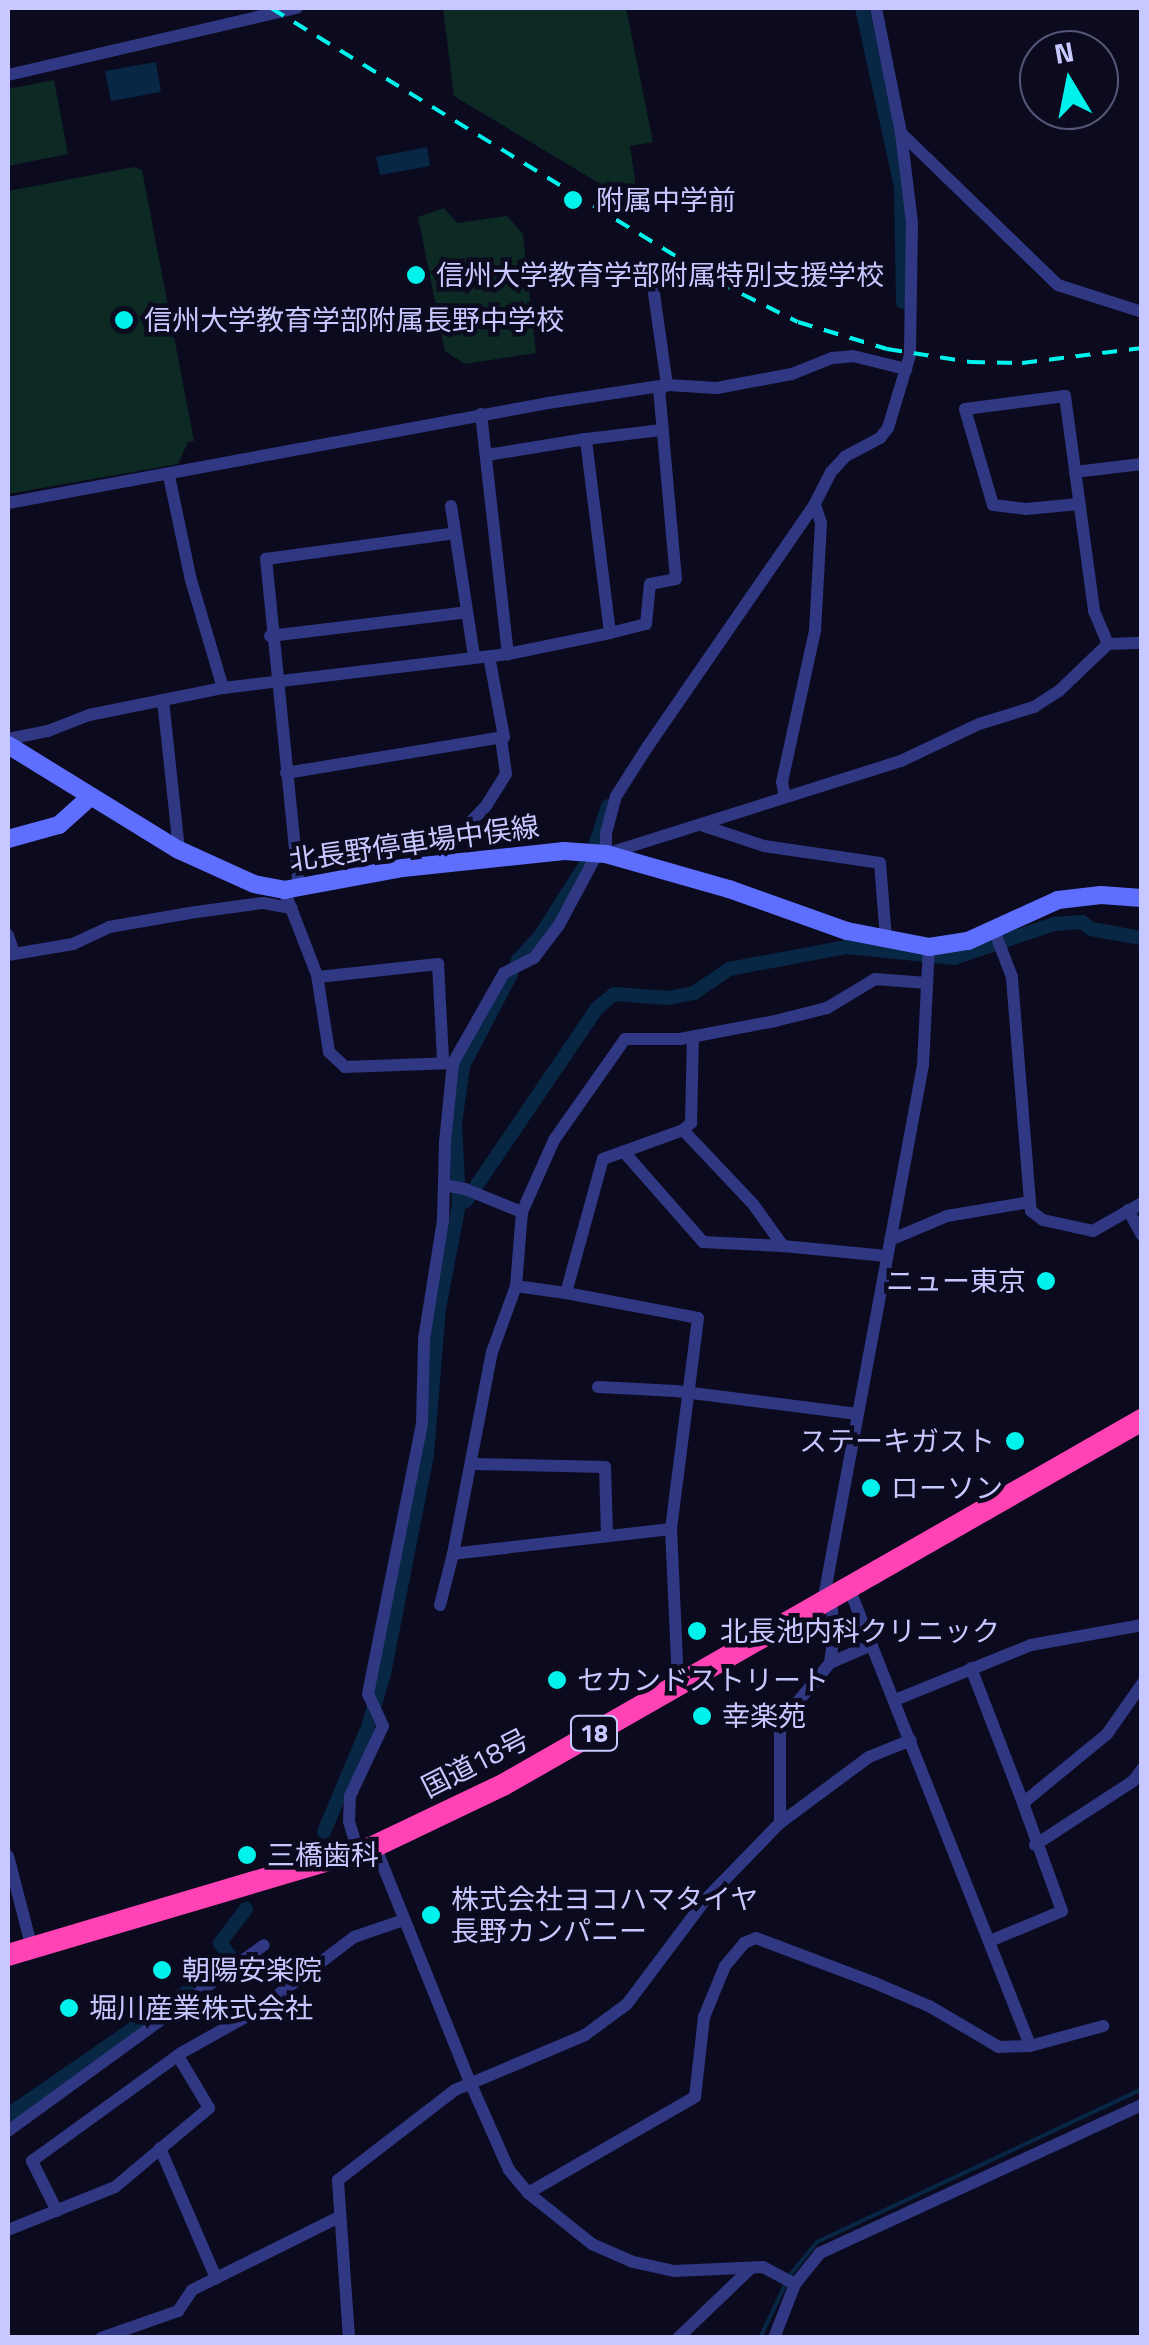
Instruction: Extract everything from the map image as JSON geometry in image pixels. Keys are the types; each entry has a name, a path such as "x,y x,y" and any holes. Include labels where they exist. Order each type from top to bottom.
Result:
{"highway":[{"name":"国道18号","path":"8,1955 367,1848 503,1785 1142,1420"}],"main road":[{"name":"北長野停車場中俣線","path":"8,742 89,798 179,850 254,884 292,889 447,864 564,851 601,854 729,889 847,931 928,954 968,941 997,939 1058,900 1101,895 1142,898"},
{"path":"8,839 59,825 89,798"}],"street":[{"path":"8,74 297,8"},
{"path":"448,1062 504,972 534,958 559,924 601,854 616,796 815,504 831,472 845,457 880,438 888,428 906,368 912,222 901,133 876,8"},
{"path":"901,133 1058,285 1142,312"},
{"path":"653,287 666,385"},
{"path":"8,503 169,476 480,414 666,385 717,388 792,374 832,358 853,356 906,368"},
{"path":"8,742 223,688 508,654 646,624 650,584 676,579 659,390 666,385"},
{"path":"1078,504 1026,510 993,505 965,408 1066,396 1094,611 1108,644"},
{"path":"480,414 508,654"},
{"path":"487,455 662,430"},
{"path":"586,439 610,633"},
{"path":"1075,472 1142,464"},
{"path":"169,476 191,580 223,688"},
{"path":"784,797 782,782 815,631 821,523 815,504"},
{"path":"447,864 446,848 486,806 506,774 501,738 467,612 451,506"},
{"path":"448,1062 345,1067 329,1052 318,976 292,908 286,773 270,636 266,559 455,533"},
{"path":"270,636 467,612"},
{"path":"601,854 864,776 979,724 1034,707 1059,691 1108,644 1142,644"},
{"path":"163,700 179,850"},
{"path":"286,773 501,738"},
{"path":"704,826 764,846 880,864 886,939"},
{"path":"8,935 10,955 73,944 109,927 196,912 263,903 292,908"},
{"path":"997,939 1012,976 1032,1210 1042,1220 1093,1230 1135,1207 1142,1235"},
{"path":"830,1663 834,1596 858,1414 923,1065 928,954"},
{"path":"318,976 438,964 460,1189 443,1220 424,1339 422,1424 368,1694 383,1726 350,1796 349,1822 404,1920 509,2170 528,2193 592,2244 634,2262 674,2271 763,2267 789,2281"},
{"path":"440,1605 492,1352 516,1286 522,1212 554,1140 619,1044 625,1039 693,1037 827,1008 875,979 928,983"},
{"path":"566,1292 603,1159 684,1130 691,1122 693,1037"},
{"path":"684,1130 753,1204 783,1246"},
{"path":"624,1152 703,1242 887,1256"},
{"path":"460,1189 522,1212"},
{"path":"890,1240 948,1216 1030,1202"},
{"path":"516,1286 698,1318 671,1529 678,1685"},
{"path":"598,1387 686,1392 858,1414"},
{"path":"472,1464 605,1467 607,1536"},
{"path":"453,1554 671,1529"},
{"path":"834,1596 871,1645 895,1700 1030,2046"},
{"path":"895,1700 1047,1642 1142,1624"},
{"path":"780,1823 780,1724 830,1663 871,1645"},
{"path":"971,1668 1062,1911 990,1941"},
{"path":"1023,1802 1106,1734 1142,1684"},
{"path":"349,2338 338,2180 470,2082 585,2036 616,2015 704,1900 780,1823 869,1757 911,1740"},
{"path":"1035,1844 1132,1780 1142,1769"},
{"path":"8,1856 32,1948"},
{"path":"57,2211 32,2161 178,2056 258,2010 354,1937 404,1920"},
{"path":"528,2193 695,2097 704,2017 725,1966 744,1943 756,1938 929,2006 999,2047 1030,2046 1103,2026"},
{"path":"8,2131 264,1945"},
{"path":"8,2230 115,2186 209,2108 178,2056"},
{"path":"774,2338 789,2281 820,2253 1142,2104"},
{"path":"160,2148 216,2278"},
{"path":"101,2338 178,2311 192,2290 339,2216"},
{"path":"678,2338 750,2270"}],"green space":[{"path":"443,8 626,8 653,142 630,146 639,207 454,96"},
{"path":"54,80 68,154 8,166 8,89"},
{"path":"134,167 142,170 194,441 188,442 178,464 8,494 8,191"},
{"path":"444,208 457,223 507,216 523,234 536,353 465,364 445,351 418,217"}],"water":[{"path":"156,62 161,92 111,101 105,71"},
{"path":"427,147 430,166 380,175 376,157"}],"waterway":[{"path":"862,8 901,187 903,302"},
{"path":"596,843 608,806"},
{"path":"517,961 540,936 586,864"},
{"path":"466,1201 597,1008 614,994 669,998 694,993 729,969 847,947 954,958 1054,924 1082,922 1091,929 1142,938"},
{"path":"324,1832 368,1727 384,1674 427,1454 439,1308 459,1204 455,1123 463,1066 511,974"},
{"path":"8,2115 233,1960 220,1943 246,1909"},
{"path":"790,2275 817,2242 1142,2089"},
{"path":"760,2338 786,2283"}],"railway":[{"path":"271,8 718,282 798,322 887,349 970,362 1022,363 1142,348"}],"place":[{"name":"附属中学前","path":"573,200"},
{"name":"信州大学教育学部附属特別支援学校","path":"416,275"},
{"name":"信州大学教育学部附属長野中学校","path":"124,320"},
{"name":"ニュー東京","path":"1046,1281"},
{"name":"ステーキガスト","path":"1015,1441"},
{"name":"ローソン","path":"871,1488"},
{"name":"北長池内科クリニック","path":"697,1631"},
{"name":"セカンドストリート","path":"557,1680"},
{"name":"幸楽苑","path":"702,1716"},
{"name":"三橋歯科","path":"247,1855"},
{"name":"株式会社ヨコハマタイヤ 長野カンパニー","path":"431,1915"},
{"name":"朝陽安楽院","path":"162,1970"},
{"name":"堀川産業株式会社","path":"69,2008"}]}
